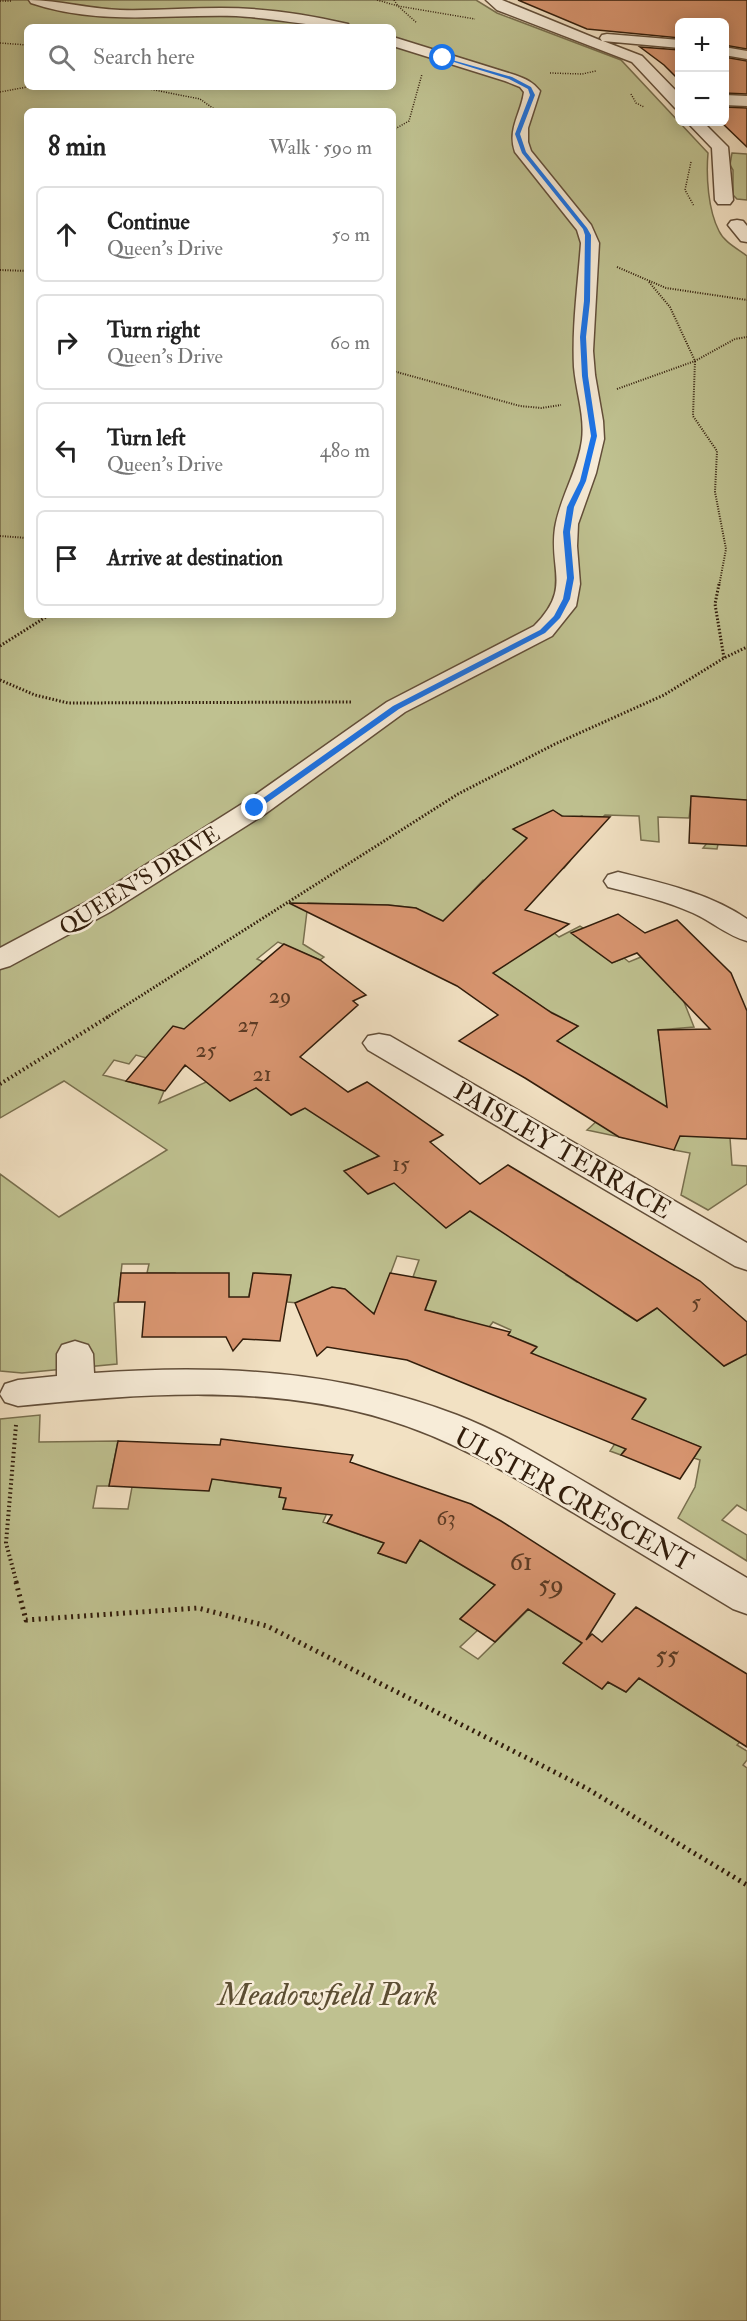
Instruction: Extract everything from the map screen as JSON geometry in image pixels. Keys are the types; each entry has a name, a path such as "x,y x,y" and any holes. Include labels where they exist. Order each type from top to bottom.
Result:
{"street":[{"path":"36,0 58,8 86,12 250,13 328,24"},
{"path":"493,0 502,7 637,59 675,98"},
{"path":"586,41 616,37 675,43"},
{"path":"396,42 510,78 530,88 532,95 518,134 523,152 585,229 590,243"},
{"path":"729,52 747,56"},
{"path":"729,100 747,101"},
{"path":"699,126 720,147 738,149"},
{"path":"720,147 724,200"},
{"name":"QUEEN'S DRIVE","path":"0,960 100,906 245,814 396,707 529,639 543,631 558,617 567,599 570,578 566,532 571,507 583,481 594,436 585,376 583,337 590,243"},
{"path":"618,881 687,900 724,917 747,932"},
{"name":"PAISLEY TERRACE","path":"380,1043 747,1258"},
{"name":"ULSTER CRESCENT","path":"18,1392 75,1371 254,1382 331,1393 387,1406 443,1425 504,1453 747,1598"}],"path":[{"path":"377,0 398,6 479,20"},
{"path":"394,0 413,19"},
{"path":"0,43 24,45"},
{"path":"396,128 409,121 428,53"},
{"path":"0,93 24,88"},
{"path":"154,90 200,99 213,108"},
{"path":"632,94 636,104 651,110"},
{"path":"691,159 685,190 695,207"},
{"path":"590,243 613,265 649,282 688,292 747,300"},
{"path":"0,270 24,271"},
{"path":"649,282 670,307 695,361 693,416 717,451 715,492 726,549 715,604 724,658"},
{"path":"396,373 517,406 545,409 589,399 695,361 735,339 747,337"},
{"path":"0,536 24,538"},
{"path":"0,646 44,618"},
{"path":"0,1084 232,940 458,794 555,744 664,695 724,658 747,647"},
{"path":"0,680 35,695 68,703 356,701 396,707"},
{"path":"18,1392 6,1543 26,1620 198,1608 267,1626 586,1788 747,1885"}],"green space":[{"path":"0,0 476,0 497,13 621,60 675,118 675,126 683,126 708,153 709,193 715,223 724,239 747,256 747,822 722,826 717,849 703,848 708,842 709,797 692,796 689,818 658,817 659,842 641,840 639,816 605,815 591,828 582,816 570,820 553,811 514,829 553,853 550,855 570,861 564,868 513,888 483,880 472,892 518,910 540,922 559,937 580,926 583,928 580,940 612,963 624,958 629,962 641,957 672,986 674,992 680,992 694,1027 658,1030 659,1040 730,1138 732,1165 747,1166 747,1184 708,1210 681,1195 690,1153 674,1150 642,1110 629,1139 587,1130 634,1087 592,1062 545,1090 553,1043 578,1026 547,1010 505,981 487,990 477,983 509,962 416,908 308,903 303,944 324,957 320,960 278,942 257,959 298,977 183,1068 136,1055 129,1064 114,1060 103,1075 164,1091 159,1103 249,1063 271,1080 274,1102 291,1115 330,1095 334,1126 358,1142 394,1120 389,1152 344,1171 413,1174 439,1210 454,1222 504,1187 512,1239 573,1270 566,1275 577,1282 631,1243 632,1306 624,1313 637,1321 683,1291 665,1314 724,1366 747,1354 747,1511 737,1505 722,1520 747,1535 747,1561 678,1518 695,1487 700,1460 694,1458 700,1447 643,1424 621,1455 610,1451 645,1398 531,1354 536,1346 508,1335 511,1330 493,1322 473,1348 454,1317 425,1310 436,1282 413,1277 419,1260 397,1256 376,1313 345,1309 351,1294 339,1288 329,1290 307,1302 287,1302 291,1275 254,1273 248,1299 173,1297 175,1273 147,1273 149,1264 122,1264 118,1302 114,1303 117,1364 22,1373 0,1371 0,1174 59,1217 167,1150 64,1081 0,1118"},
{"path":"732,153 747,154 747,200 737,199 733,195 733,170 730,165"},
{"name":"Meadowfield Park","path":"40,1415 39,1442 118,1441 109,1486 97,1486 93,1508 128,1509 132,1487 215,1465 225,1481 281,1488 286,1498 283,1509 335,1495 323,1522 384,1543 378,1553 406,1563 420,1540 495,1585 460,1619 478,1630 460,1647 478,1659 529,1609 582,1643 563,1663 602,1689 608,1682 626,1692 639,1678 740,1742 737,1745 747,1751 747,1760 743,1765 747,1768 747,2321 0,2321 0,1419"}],"building":[{"path":"518,0 747,0 747,49 729,46 729,18 675,18 675,38 587,29"},
{"path":"640,47 675,50 675,76"},
{"path":"729,58 747,61 747,94 729,93"},
{"path":"729,107 747,108 747,147 725,126 729,126"},
{"path":"691,796 747,800 747,846 689,843"},
{"path":"553,810 562,816 610,817 525,910 569,924 493,973 552,1013 578,1026 557,1041 667,1107 658,1030 710,1029 637,953 612,963 571,933 618,914 645,933 677,920 731,973 747,1011 747,1139 680,1136 674,1150 619,1137 525,1078 459,1041 498,1015 457,986 289,903 388,905 416,908 443,921 527,838 513,829"},
{"path":"284,944 320,960 366,995 353,1001 358,1005 300,1057 348,1092 367,1082 443,1135 430,1142 480,1184 508,1165 700,1281 747,1322 747,1354 724,1366 657,1308 637,1321 470,1211 446,1228 394,1183 368,1194 344,1171 379,1156 305,1108 291,1115 256,1088 230,1101 185,1065 165,1091 126,1081 173,1026 184,1029"},
{"path":"121,1273 229,1273 229,1297 249,1297 253,1273 291,1275 280,1341 243,1339 233,1351 226,1337 142,1337 145,1302 118,1302"},
{"path":"390,1273 436,1281 425,1310 510,1332 508,1335 537,1347 531,1353 646,1399 632,1419 701,1447 680,1479 621,1455 626,1449 407,1360 327,1347 317,1356 295,1303 332,1287 345,1289 374,1314"},
{"path":"221,1439 353,1455 350,1462 471,1504 501,1521 615,1594 586,1640 592,1634 602,1642 636,1607 747,1674 747,1747 639,1678 626,1692 608,1682 602,1689 563,1663 582,1643 528,1609 495,1642 460,1619 495,1585 420,1540 406,1563 378,1553 384,1543 327,1523 332,1515 283,1509 286,1498 279,1497 281,1488 212,1479 209,1491 109,1486 118,1441 220,1445"}],"route":[{"path":"255,808 396,707 543,631 558,617 567,599 570,578 566,532 571,507 583,481 594,436 585,376 583,337 590,243 585,229 523,152 518,134 530,104 532,91 530,88 510,78 443,58"}]}
